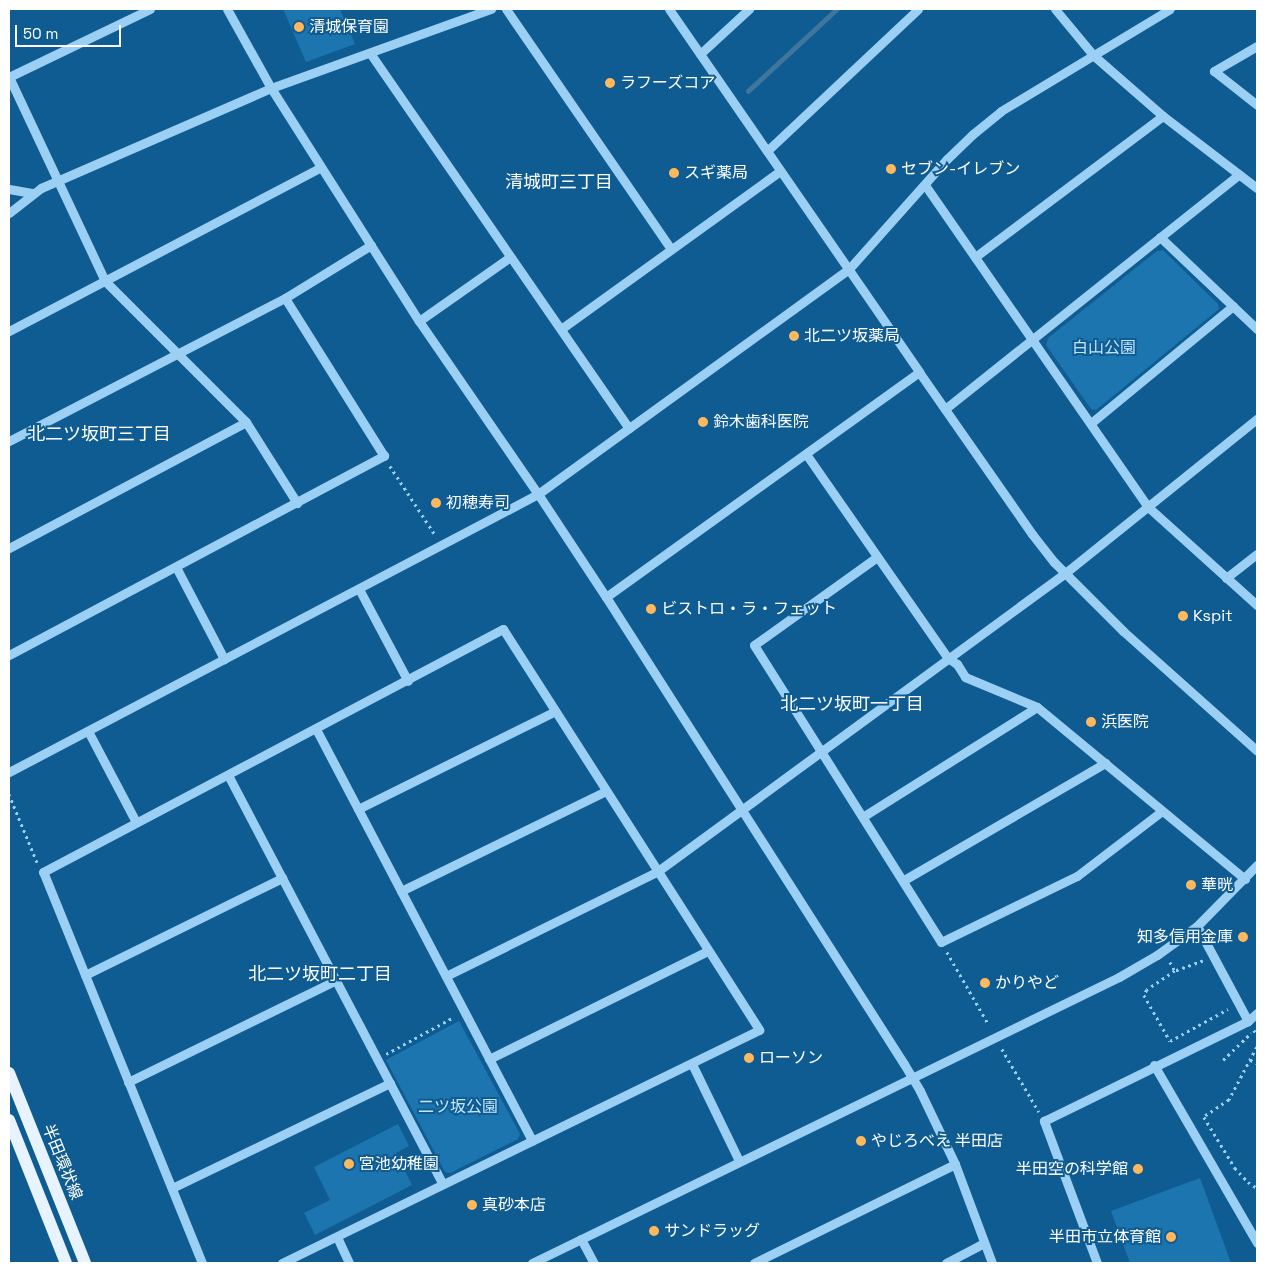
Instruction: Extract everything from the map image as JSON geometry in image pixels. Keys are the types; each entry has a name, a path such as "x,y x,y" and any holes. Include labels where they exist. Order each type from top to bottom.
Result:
{"main road":[{"name":"半田環状線","path":"9,1073 85,1263"},
{"name":"半田環状線","path":"9,1120 66,1263"}],"street":[{"path":"150,9 9,77 105,281 246,422 297,503"},
{"path":"227,9 271,88 370,245 419,321 606,597 743,809 912,1077 955,1164 992,1263"},
{"path":"9,212 32,193 271,88 491,9"},
{"path":"506,9 671,249"},
{"path":"669,9 1032,534 1064,574 1123,631 1257,751"},
{"path":"700,54 749,9"},
{"path":"767,152 918,9"},
{"path":"1055,9 1093,55 1163,116 1257,188"},
{"path":"9,772 538,494 848,270 972,134 1001,111 1170,9"},
{"path":"1257,46 1214,71 1257,105"},
{"path":"370,54 629,428"},
{"path":"975,257 1163,116"},
{"path":"9,331 321,167"},
{"path":"561,330 780,171"},
{"path":"945,409 1239,174"},
{"path":"925,185 1148,508 1257,605"},
{"path":"9,189 32,193"},
{"path":"1160,237 1257,329"},
{"path":"9,441 285,298 370,245"},
{"path":"419,321 510,257"},
{"path":"9,654 384,456 285,298"},
{"path":"1091,423 1233,306"},
{"path":"606,597 919,372"},
{"path":"446,976 658,871 1064,574 1257,419"},
{"path":"9,548 246,422"},
{"path":"806,454 948,658 957,664 965,677 1036,707 1245,879"},
{"path":"1226,578 1257,554"},
{"path":"877,557 754,645 864,816 941,942 1077,876 1162,811"},
{"path":"176,566 224,659"},
{"path":"359,589 408,681"},
{"path":"202,1263 43,872 408,681 503,629 759,1030 282,1263"},
{"path":"864,816 1036,707"},
{"path":"358,809 555,712"},
{"path":"316,729 532,1141"},
{"path":"88,731 136,822"},
{"path":"904,880 1105,763"},
{"path":"228,775 390,1083 409,1128 443,1184"},
{"path":"401,891 606,791"},
{"path":"532,1263 551,1259 581,1239 1119,976 1157,955 1197,926 1257,865"},
{"path":"85,975 282,878"},
{"path":"1197,926 1248,1021"},
{"path":"489,1059 708,951"},
{"path":"128,1082 336,980"},
{"path":"1097,1263 1044,1120 1248,1021 1257,1013"},
{"path":"692,1064 739,1161"},
{"path":"1154,1065 1257,1244"},
{"path":"172,1188 390,1083"},
{"path":"754,1263 955,1164"},
{"path":"336,1237 350,1263"},
{"path":"581,1239 594,1263"},
{"path":"946,1263 984,1243"}],"path":[{"path":"384,456 436,536"},
{"path":"9,794 39,867 43,872"},
{"path":"941,942 989,1025"},
{"path":"1199,953 1204,961 1175,971 1147,990 1144,995 1170,1041 1229,1008 1226,1003"},
{"path":"1170,962 1175,971"},
{"path":"377,1058 464,1012"},
{"path":"1223,1060 1254,1030"},
{"path":"1257,1047 1229,1100 1204,1118 1235,1168 1248,1182 1257,1188"},
{"path":"1002,1049 1044,1120"},
{"path":"1250,1060 1257,1063"}],"green space":[{"path":"283,9 340,9 355,44 306,62"},
{"name":"白山公園","path":"1163,250 1218,304 1219,309 1096,410 1091,409 1046,345 1048,338 1157,251"},
{"name":"二ツ坂公園","path":"459,1021 520,1134 518,1139 450,1173 445,1172 386,1060"},
{"path":"398,1124 409,1146 396,1153 412,1185 315,1235 304,1213 330,1200 314,1167"},
{"name":"半田市立体育館","path":"1200,1178 1231,1263 1130,1263 1111,1211"}],"waterway":[{"path":"748,91 837,9"}],"place":[{"name":"清城保育園","path":"299,27"},
{"name":"ラフーズコア","path":"610,83"},
{"name":"セブン-イレブン","path":"891,169"},
{"name":"スギ薬局","path":"674,173"},
{"name":"北二ツ坂薬局","path":"794,336"},
{"name":"鈴木歯科医院","path":"703,422"},
{"name":"初穂寿司","path":"436,503"},
{"name":"ビストロ・ラ・フェット","path":"651,609"},
{"name":"Kspit","path":"1183,616"},
{"name":"浜医院","path":"1091,722"},
{"name":"華晄","path":"1191,885"},
{"name":"知多信用金庫","path":"1243,937"},
{"name":"かりやど","path":"985,983"},
{"name":"ローソン","path":"749,1058"},
{"name":"やじろべえ 半田店","path":"861,1141"},
{"name":"宮池幼稚園","path":"349,1164"},
{"name":"半田空の科学館","path":"1138,1169"},
{"name":"真砂本店","path":"472,1205"},
{"name":"サンドラッグ","path":"654,1231"},
{"name":"半田市立体育館","path":"1171,1237"}],"district":[{"name":"清城町三丁目","path":"559,182"},
{"name":"北二ツ坂町三丁目","path":"99,434"},
{"name":"北二ツ坂町一丁目","path":"852,704"},
{"name":"北二ツ坂町二丁目","path":"320,974"}]}
